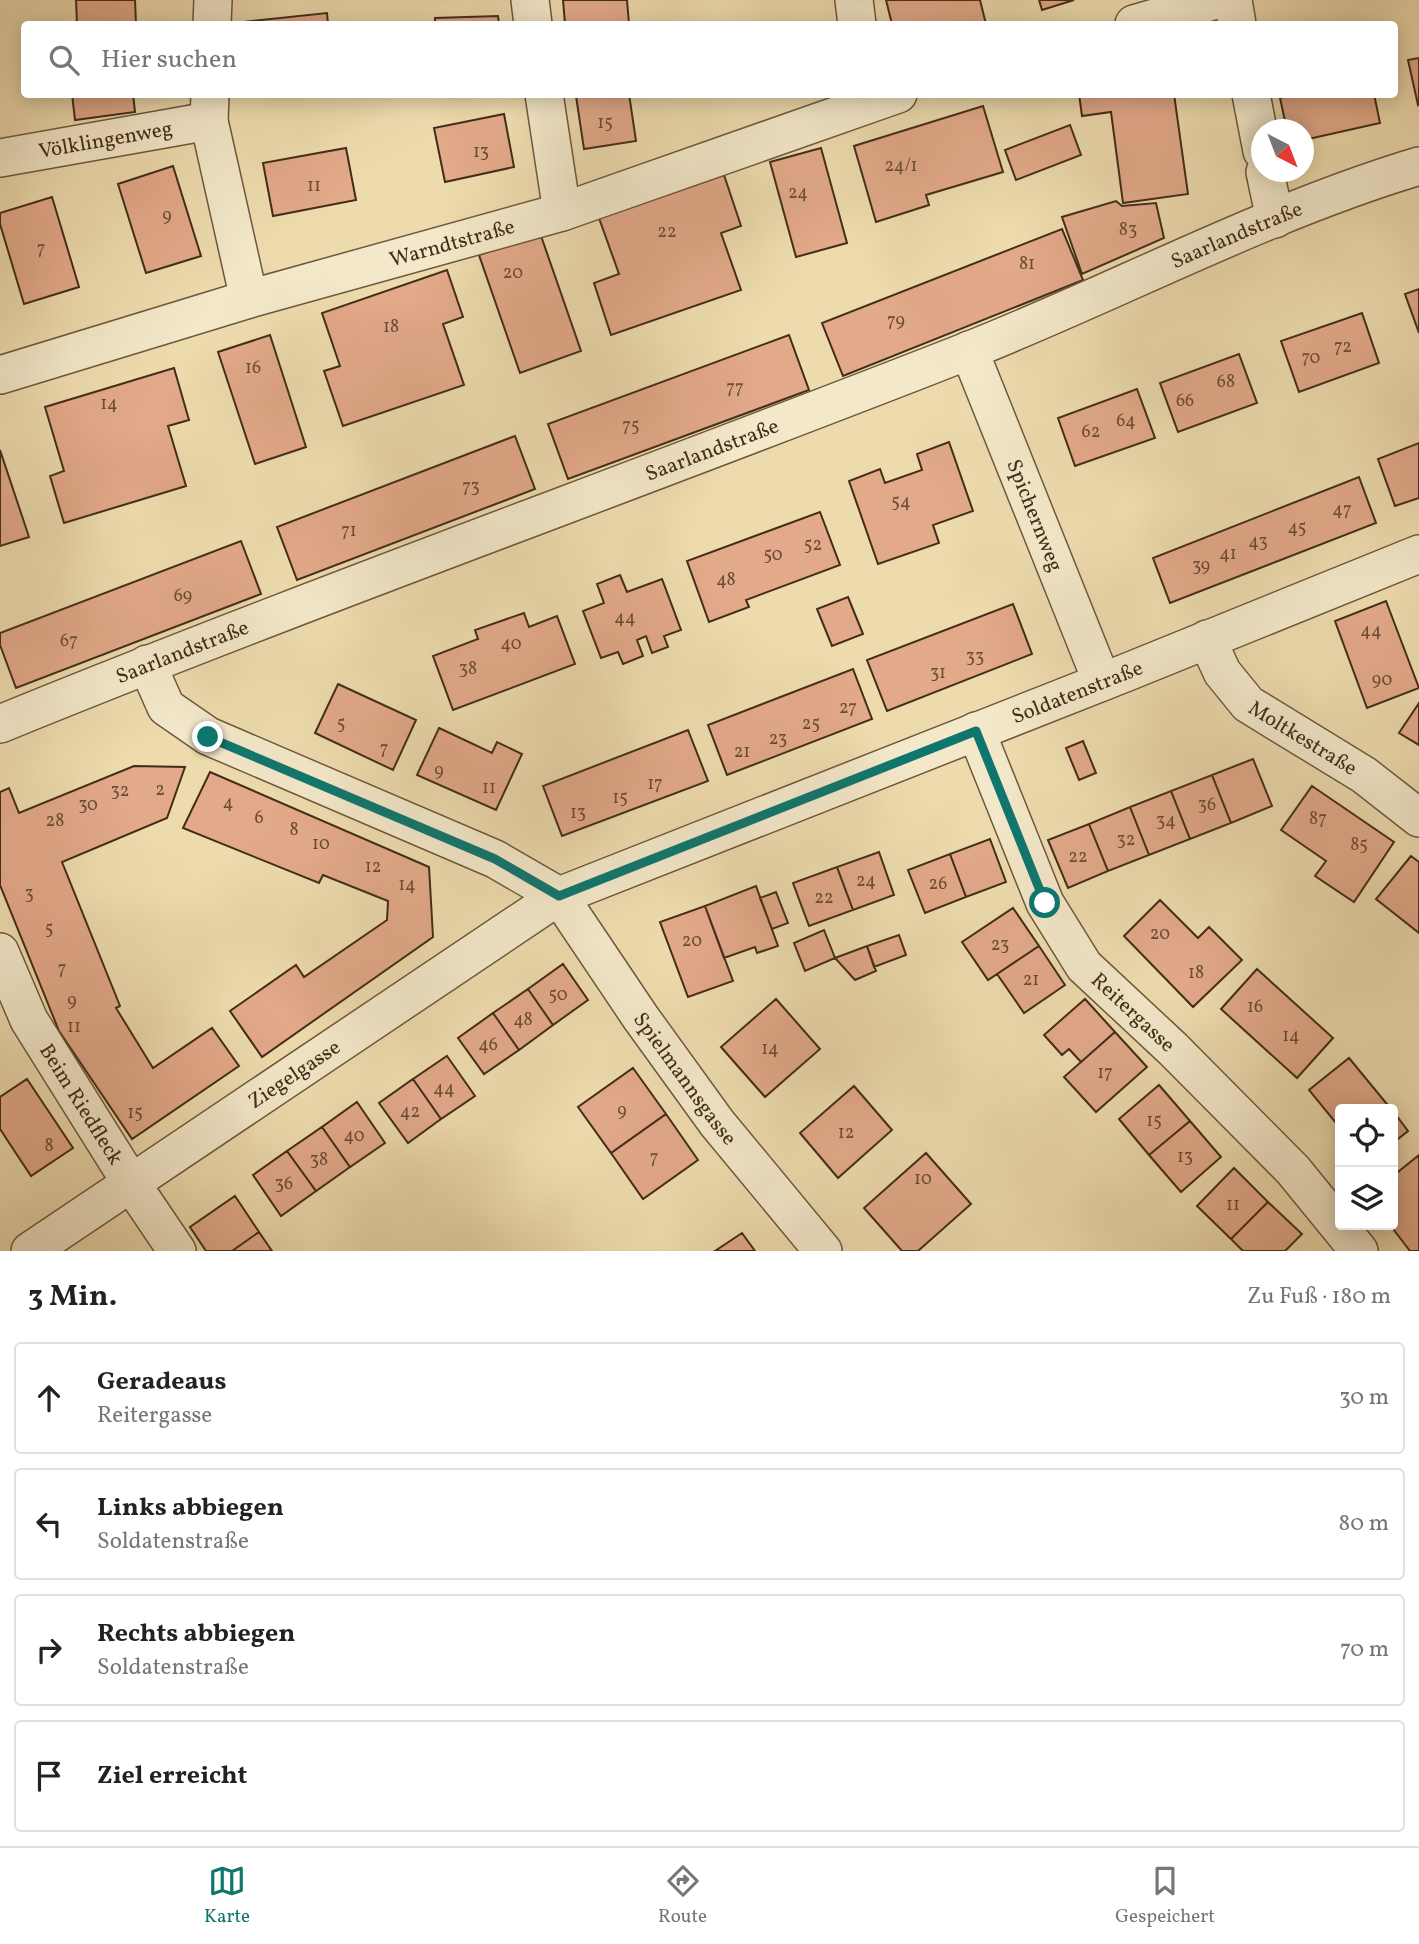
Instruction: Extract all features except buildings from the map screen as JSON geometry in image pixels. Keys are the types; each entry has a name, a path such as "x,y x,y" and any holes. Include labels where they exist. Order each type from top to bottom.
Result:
{"street":[{"path":"212,21 213,0"},
{"path":"530,0 533,21"},
{"path":"854,0 857,21"},
{"path":"1144,21 1216,0"},
{"path":"1233,0 1236,21"},
{"path":"545,98 562,212"},
{"name":"Warndtstraße","path":"0,375 249,299 562,212 877,98"},
{"path":"1252,98 1256,119"},
{"name":"Völklingenweg","path":"0,158 209,108 249,299"},
{"name":"Saarlandstraße","path":"0,724 147,664 969,350 1275,219 1419,166"},
{"path":"1267,182 1275,219"},
{"name":"Spichernweg","path":"969,350 1102,682"},
{"name":"Soldatenstraße","path":"559,896 1419,554"},
{"name":"Moltkestraße","path":"1207,639 1222,672 1248,704 1364,775 1419,818"},
{"path":"147,664 166,707 208,737 495,859 559,896"},
{"name":"Reitergasse","path":"976,731 1045,903 1084,966 1173,1049 1293,1170 1359,1251"},
{"name":"Ziegelgasse","path":"30,1251 559,896"},
{"name":"Spielmannsgasse","path":"559,896 641,1018 717,1123 823,1251"},
{"name":"Beim Riedfleck","path":"0,952 14,1025 177,1251"}],"route":[{"path":"208,737 495,859 559,896 976,731 1045,903"}]}
